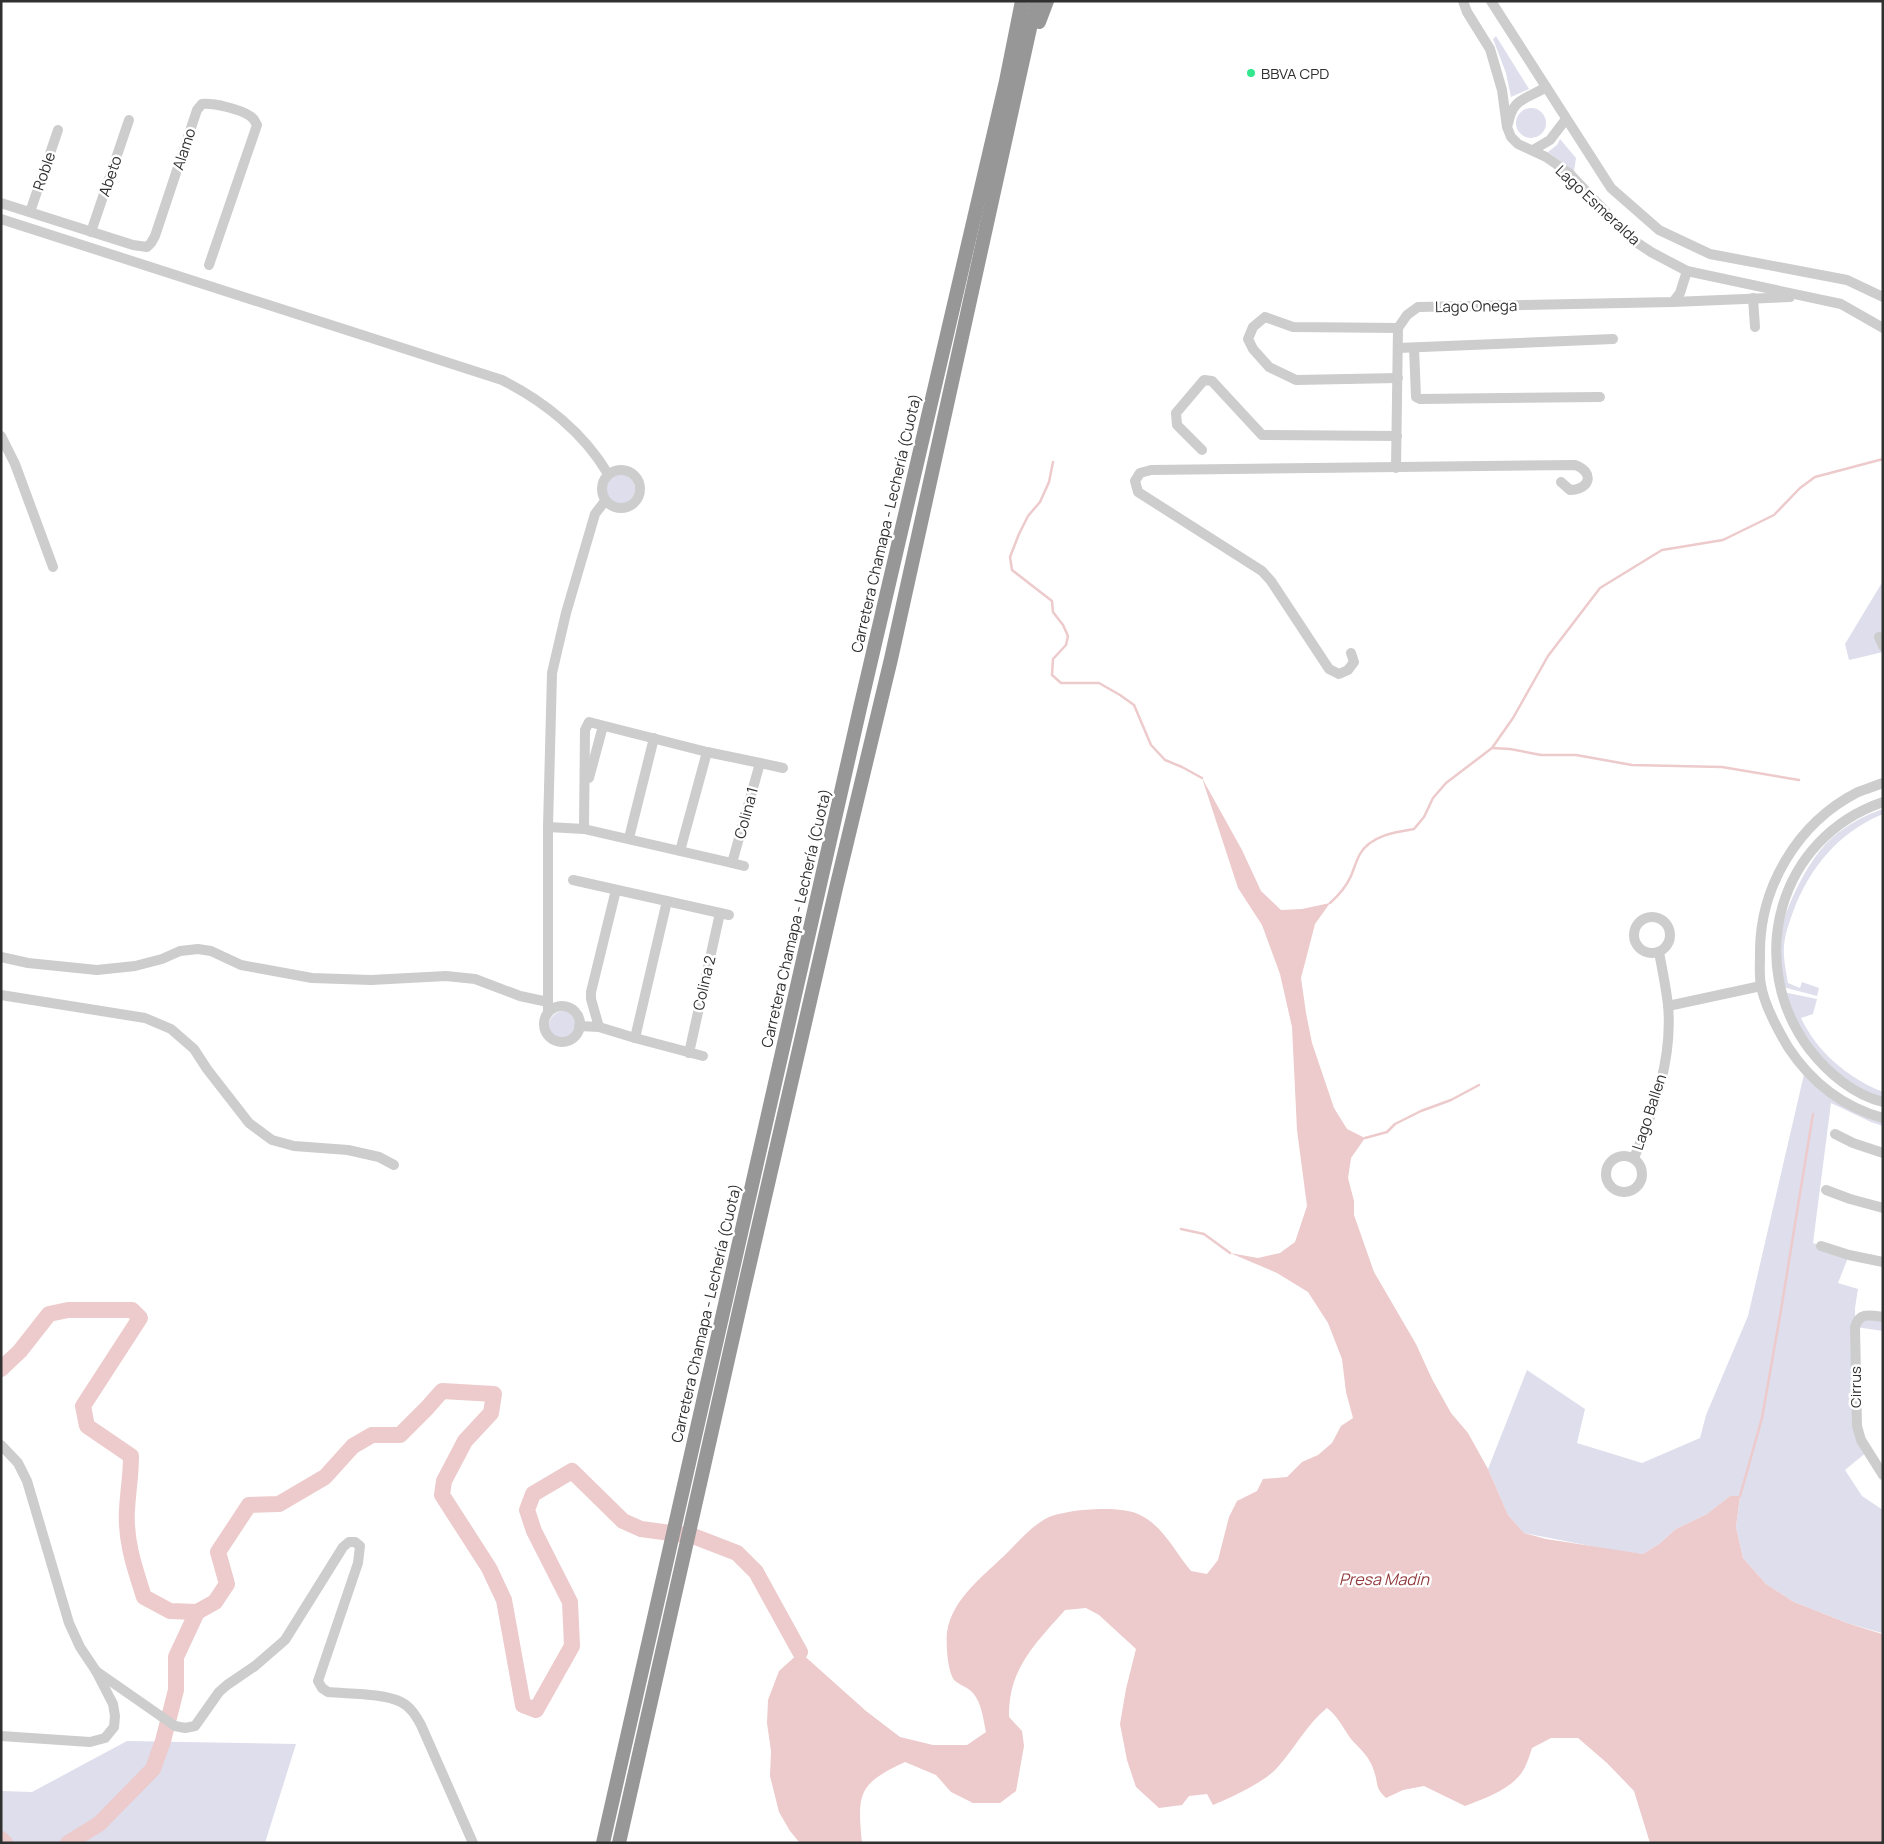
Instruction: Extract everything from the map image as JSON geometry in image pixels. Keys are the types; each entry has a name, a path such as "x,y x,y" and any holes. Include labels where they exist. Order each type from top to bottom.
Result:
{"highway":[{"name":"Carretera Chamapa - Lechería (Cuota)","path":"603,1843 873,653 1006,81 1022,1"},
{"name":"Carretera Chamapa - Lechería (Cuota)","path":"619,1843 836,888 891,658 1036,1"},
{"path":"1018,82 1047,1"}],"street":[{"path":"1463,1 1467,12 1490,49 1503,100 1507,128"},
{"name":"Lago Esmeralda","path":"1491,1 1611,188 1659,230 1710,254 1847,280 1882,296"},
{"path":"1507,128 1512,108 1516,103 1546,87"},
{"path":"1503,100 1516,103"},
{"name":"Alamo","path":"1,203 90,232 141,247 147,247 155,236 197,110 202,104 211,103 249,115 257,126 209,265"},
{"path":"1534,150 1550,140 1566,119"},
{"name":"Abeto","path":"90,232 128,120"},
{"name":"Lago Esmeralda","path":"1507,128 1511,137 1518,144 1534,150 1569,173 1630,238 1651,252 1688,271 1841,304 1883,328"},
{"name":"Roble","path":"30,212 58,130"},
{"path":"1,219 502,380 526,392 581,437 597,456 608,474"},
{"path":"1673,302 1680,293 1688,271"},
{"name":"Lago Onega","path":"1398,328 1407,315 1418,307 1673,302 1808,296"},
{"path":"1753,298 1755,327"},
{"path":"1396,468 1398,378 1398,328 1293,327 1265,317 1253,327 1248,339 1253,349 1269,367 1296,380 1398,378"},
{"path":"1398,348 1613,340"},
{"path":"1414,348 1416,397 1420,399 1600,396"},
{"path":"1202,450 1176,425 1176,413 1204,380 1212,381 1262,435 1396,436"},
{"path":"1,436 15,464 53,567"},
{"path":"1351,653 1354,662 1348,670 1338,674 1329,669 1271,581 1262,571 1138,492 1135,481 1140,473 1152,470 1575,465 1583,467 1587,474 1588,480 1578,490 1570,490 1561,482"},
{"path":"618,470 630,472 638,480 641,491 636,502 626,508 614,508 605,501 601,492 602,482 608,474 618,470"},
{"path":"594,1009 579,1021 573,1038 564,1041 555,1040 545,1030 544,1021 548,1007 548,827 552,673 566,613 595,514 605,501"},
{"path":"584,829 586,791 584,721 707,752 783,768"},
{"path":"586,791 603,726"},
{"path":"628,838 654,738"},
{"path":"680,850 707,752"},
{"name":"Colina 1","path":"732,863 760,763"},
{"path":"1883,783 1858,792 1838,804 1815,823 1795,846 1778,872 1768,899 1760,939 1761,985 1773,1020 1797,1061 1814,1080 1835,1097 1883,1118"},
{"path":"1883,802 1859,812 1827,835 1808,855 1793,878 1783,904 1775,938 1777,976 1780,991 1792,1021 1806,1044 1822,1065 1846,1084 1883,1102"},
{"path":"548,827 584,829 744,866"},
{"name":"Colina 2","path":"573,880 725,914 689,1053"},
{"path":"599,1027 591,1000 591,992 616,890"},
{"path":"635,1038 667,901"},
{"path":"1,957 28,963 97,970 135,966 162,959 180,950 198,949 211,950 241,965 312,978 371,980 446,976 475,979 548,1007 564,1006 573,1010 579,1021 702,1056"},
{"name":"Lago Ballen","path":"1634,1158 1651,1118 1664,1070 1667,1050 1668,1006 1659,952"},
{"path":"1668,1006 1761,985 1770,972 1777,976"},
{"path":"1761,985 1766,995 1774,996 1780,991"},
{"path":"1,995 145,1018 171,1029 194,1049 249,1123 272,1140 294,1146 348,1150 379,1157 394,1165"},
{"path":"1835,1134 1853,1143 1883,1153"},
{"path":"1826,1190 1883,1208"},
{"path":"1821,1246 1849,1255 1883,1262"},
{"name":"Cirrus","path":"1883,1317 1862,1316 1857,1321 1855,1327 1857,1426 1861,1440 1883,1474"},
{"path":"1,1445 18,1463 27,1481 69,1623 113,1704 115,1716 114,1727 105,1738 90,1742 1,1736"},
{"path":"96,1671 168,1721 185,1728 195,1726 226,1685 255,1666 285,1640 343,1547 348,1542 356,1542 360,1546 358,1563 318,1681 322,1688 328,1692 388,1698 402,1702 413,1710 422,1725 473,1843"}],"shaded area":[{"path":"1496,36 1529,89 1511,97 1506,73 1493,39"},
{"path":"1531,108 1542,112 1546,123 1542,134 1531,138 1520,134 1516,123 1520,112"},
{"path":"1560,139 1576,158 1574,171 1548,152 1557,145"},
{"path":"620,474 630,479 635,489 630,499 620,504 610,499 605,489 610,479"},
{"path":"1883,581 1883,631 1879,637 1883,652 1849,660 1845,644"},
{"path":"1883,809 1883,814 1867,822 1839,841 1817,866 1800,896 1790,920 1785,937 1784,950 1788,983 1800,988 1802,982 1819,988 1817,996 1783,987 1780,937 1782,925 1799,883 1824,846 1833,837 1856,821"},
{"path":"1783,992 1817,999 1813,1014 1801,1018 1808,1030 1825,1053 1835,1062 1858,1079 1883,1092 1883,1100 1842,1077 1816,1054 1801,1033"},
{"path":"564,1011 574,1016 579,1026 574,1036 564,1041 554,1036 549,1026 554,1016"},
{"path":"1805,1070 1814,1080 1883,1118 1883,1126 1831,1103 1813,1243 1849,1255 1838,1283 1858,1289 1855,1325 1857,1321 1883,1317 1883,1331 1856,1327 1855,1414 1868,1451 1845,1470 1862,1496 1883,1510 1883,1636 1882,1633 1847,1623 1794,1602 1766,1584 1743,1558 1736,1527 1740,1496 1730,1496 1707,1514 1676,1529 1659,1544 1643,1554 1611,1550 1524,1533 1508,1515 1488,1469 1527,1370 1585,1409 1577,1443 1642,1463 1700,1438 1706,1415 1748,1316"},
{"path":"127,1741 296,1744 265,1843 1,1843 1,1791 32,1792"}],"water":[{"name":"Presa Madín","path":"1202,778 1242,850 1261,891 1281,910 1302,909 1330,903 1315,924 1301,978 1312,1043 1334,1108 1347,1129 1365,1138 1351,1158 1348,1178 1354,1201 1354,1215 1374,1272 1416,1344 1432,1379 1451,1413 1468,1433 1488,1469 1508,1515 1524,1533 1546,1539 1643,1554 1659,1544 1676,1529 1707,1514 1730,1496 1740,1496 1736,1527 1743,1558 1766,1584 1794,1602 1847,1623 1882,1634 1883,1636 1883,1843 1650,1843 1634,1791 1607,1763 1578,1738 1551,1738 1532,1748 1525,1767 1514,1781 1499,1791 1465,1806 1424,1786 1403,1790 1386,1798 1378,1788 1372,1766 1367,1757 1327,1708 1313,1721 1277,1768 1256,1784 1213,1805 1207,1794 1189,1796 1182,1805 1159,1808 1136,1787 1127,1760 1120,1724 1136,1649 1099,1615 1086,1608 1065,1610 1043,1634 1018,1671 1010,1700 1009,1717 1022,1731 1024,1746 1016,1791 1000,1803 973,1803 951,1792 936,1775 905,1762 878,1777 869,1784 864,1792 860,1812 862,1843 800,1843 790,1831 779,1812 770,1776 771,1751 767,1723 768,1700 779,1671 800,1652 866,1711 900,1737 933,1745 967,1745 986,1732 982,1711 976,1697 971,1691 954,1680 950,1670 947,1632 950,1620 956,1608 971,1588 1030,1530 1045,1519 1064,1513 1091,1509 1129,1511 1147,1519 1154,1525 1168,1539 1191,1571 1207,1574 1218,1560 1229,1517 1237,1501 1257,1491 1263,1479 1287,1477 1302,1462 1318,1455 1332,1443 1341,1426 1353,1418 1346,1392 1342,1359 1328,1323 1308,1292 1277,1273 1230,1253 1258,1258 1280,1253 1295,1242 1307,1206 1297,1130 1292,1027 1280,974 1262,925 1238,888"}],"waterway":[{"path":"1330,903 1347,884 1364,848 1376,839 1414,829 1424,817 1433,798 1446,783 1492,748 1513,718 1548,656 1600,588 1662,550 1723,540 1774,515 1800,488 1815,477 1883,459"},
{"path":"1053,462 1049,482 1040,502 1028,516 1010,557 1012,570 1052,601 1053,612 1063,625 1068,636 1066,645 1053,659 1052,675 1061,683 1099,683 1120,695 1134,705 1151,745 1165,760 1202,778"},
{"path":"1492,748 1510,749 1541,755 1576,755 1632,765 1722,767 1799,780"},
{"path":"1365,1138 1387,1132 1395,1124 1421,1111 1451,1100 1479,1085"},
{"path":"1740,1496 1762,1418 1813,1114"},
{"path":"1181,1229 1204,1234 1230,1253"},
{"path":"1,1369 20,1351 49,1314 68,1310 132,1310 140,1318 83,1406 87,1426 131,1456 127,1510 131,1555 144,1597 170,1611 197,1612 215,1602 227,1584 218,1552 249,1505 279,1504 325,1477 353,1446 372,1435 400,1435 442,1391 494,1394 491,1413 465,1441 444,1481 442,1495 489,1568 504,1600 523,1705 536,1710 572,1646 570,1602 534,1531 527,1510 533,1494 572,1471 623,1521 641,1529 693,1536 737,1553 756,1572 800,1652"},
{"path":"68,1843 99,1824 153,1769 163,1741 176,1690 176,1657 197,1612"},
{"path":"1,1839 5,1843"}],"place":[{"name":"BBVA CPD","path":"1251,73"}]}
